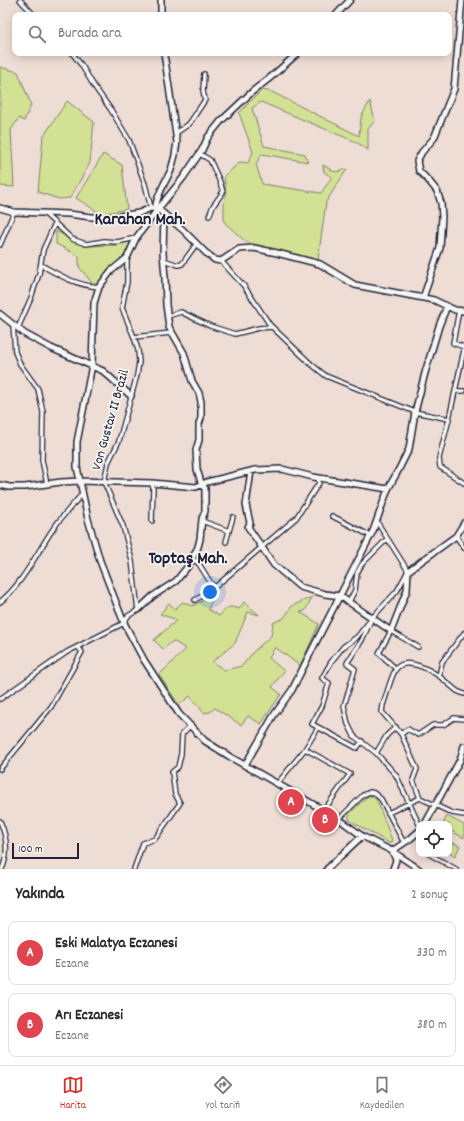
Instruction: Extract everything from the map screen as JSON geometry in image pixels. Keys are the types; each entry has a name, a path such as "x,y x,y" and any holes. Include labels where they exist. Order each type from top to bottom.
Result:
{"street":[{"path":"20,0 31,12"},
{"path":"161,0 161,12"},
{"path":"339,12 350,0"},
{"path":"423,298 440,248 442,216 438,191 419,171 417,161 422,152 434,138 454,89 462,0"},
{"path":"74,56 111,110 129,140 154,209"},
{"path":"154,209 156,198 174,162 177,142 164,56"},
{"path":"295,56 271,77 252,91 221,121 208,137 200,154 183,178 154,209 136,238 127,258 112,271 99,287 94,303 92,365 78,442 77,467 88,520 100,561 124,624 161,687 179,714 206,741 232,758 324,810 362,836 392,851 419,869"},
{"path":"176,133 188,124 205,100 204,74"},
{"path":"200,154 210,160 223,192 214,206 210,216"},
{"path":"0,208 14,212 69,214 91,217 114,217 154,209 164,214 183,230 206,253 215,260 220,261 244,286 272,327 326,376 415,412 450,419"},
{"path":"0,245 14,212"},
{"path":"44,214 72,239 86,244 117,242 136,238"},
{"path":"0,699 67,652 124,624 128,616 138,610 153,596 176,581 184,572 198,547 206,503 205,488 202,486 197,469 196,450 199,440 199,424 202,402 192,381 184,353 171,333 169,327 165,300 166,277 162,239 164,214"},
{"path":"18,328 31,298 39,274 43,250 55,223"},
{"path":"164,260 178,265 182,264 197,243"},
{"path":"220,261 239,249 254,248 277,252 320,264 355,285 434,300 461,310 453,343 464,347 464,350 456,383 456,391 450,419 439,458 440,467 464,483"},
{"name":"Von Gustav II Brazil","path":"127,258 127,282 122,308 134,337 138,350 139,362 137,376 119,441 108,463 104,482 123,526 132,561 138,610"},
{"path":"41,265 84,286 99,287"},
{"path":"245,765 274,715 292,690 371,536 388,489 409,449 415,412 425,373 439,326 447,306"},
{"path":"168,316 181,312 210,326 235,334 259,328 272,327"},
{"path":"0,314 25,334 51,348 92,365 102,371 131,396"},
{"path":"13,324 15,352 20,364 38,389 43,412 42,460 47,484"},
{"path":"134,337 171,333"},
{"path":"456,391 464,391"},
{"path":"0,485 9,487 25,487 61,482 104,482 152,483 196,487 202,486 207,482 251,471 282,469 318,478 388,489"},
{"path":"251,471 246,505 250,523 248,527 274,565 300,587 325,594 340,596 391,631 418,646"},
{"path":"195,600 209,592 213,586 215,587 296,518 319,483 318,478"},
{"path":"152,483 152,521"},
{"path":"0,602 28,570 52,530 83,493"},
{"path":"226,542 233,516"},
{"path":"332,516 371,536"},
{"path":"202,521 229,531"},
{"path":"377,522 408,571 407,590 391,631 379,653 396,669"},
{"path":"362,741 357,748 312,724 322,706 329,683 322,678 331,662 343,647 357,638 372,618 397,591 408,571 456,536 464,523"},
{"path":"456,536 464,548"},
{"path":"349,602 355,590 357,573 362,564 387,538"},
{"path":"192,558 199,564 213,586"},
{"path":"372,618 362,640 347,663 355,669 344,706 348,724 354,736 376,752 396,775 418,821"},
{"path":"439,676 442,662 464,633"},
{"path":"0,769 51,708 82,652 78,647"},
{"path":"464,694 457,691 439,676 426,668 416,665 402,664 396,669 383,705 382,712 401,734 417,768 413,780 420,798 452,812 464,815"},
{"path":"401,734 408,729 418,734 433,725 443,725 454,718 464,719"},
{"path":"134,869 143,843 155,839 180,803 175,794 172,772 178,767 181,754 182,734 190,726"},
{"path":"376,752 387,735 396,727"},
{"path":"277,784 305,749 318,728"},
{"path":"427,821 460,760 464,746"},
{"path":"305,749 350,774 324,810"},
{"path":"339,819 363,795 370,792 378,795 404,843"},
{"path":"388,813 420,798"},
{"path":"0,821 7,845 2,869"},
{"path":"392,851 416,833"},
{"path":"330,868 362,836"},
{"path":"392,851 396,860 393,869"},
{"path":"434,857 456,869"}],"green space":[{"path":"0,67 18,72 31,105 24,121 19,118 11,130 14,187 0,186"},
{"path":"262,90 272,92 359,136 361,117 370,101 375,121 368,129 368,150 356,142 261,102 252,108 264,146 305,154 308,162 262,154 256,164 262,184 321,193 332,177 324,172 323,165 335,172 347,169 326,202 318,260 246,242 224,222 224,202 226,195 224,176 240,162 248,163 253,152 239,113"},
{"path":"67,101 94,122 90,163 70,198 59,199 38,192 43,137"},
{"path":"103,154 122,165 127,209 101,214 76,198"},
{"path":"56,231 86,246 117,245 133,238 127,258 99,287 93,284 79,267 79,256 56,244"},
{"path":"215,595 208,609 219,616 230,607 239,609 244,602 259,615 248,612 235,643 212,662 225,670 242,666 254,651 271,636 273,623 284,618 292,606 312,597 305,611 300,612 319,624 300,666 275,647 269,658 284,671 272,687 281,694 261,724 248,716 241,725 215,708 210,712 204,713 190,696 179,705 159,675 186,649 173,641 163,649 154,640 177,620 160,614 169,603 175,609 183,602 192,606"},
{"path":"368,796 373,796 377,801 392,840 391,843 349,820 349,814"},
{"path":"447,816 464,825 464,838 452,832 452,821 444,821"},
{"path":"452,842 460,846 455,856 452,854"}],"place":[{"name":"Eski Malatya Eczanesi","path":"291,802"},
{"name":"Arı Eczanesi","path":"325,820"}],"district":[{"name":"Karahan Mah.","path":"140,220"},
{"name":"Toptaş Mah.","path":"188,559"}]}
